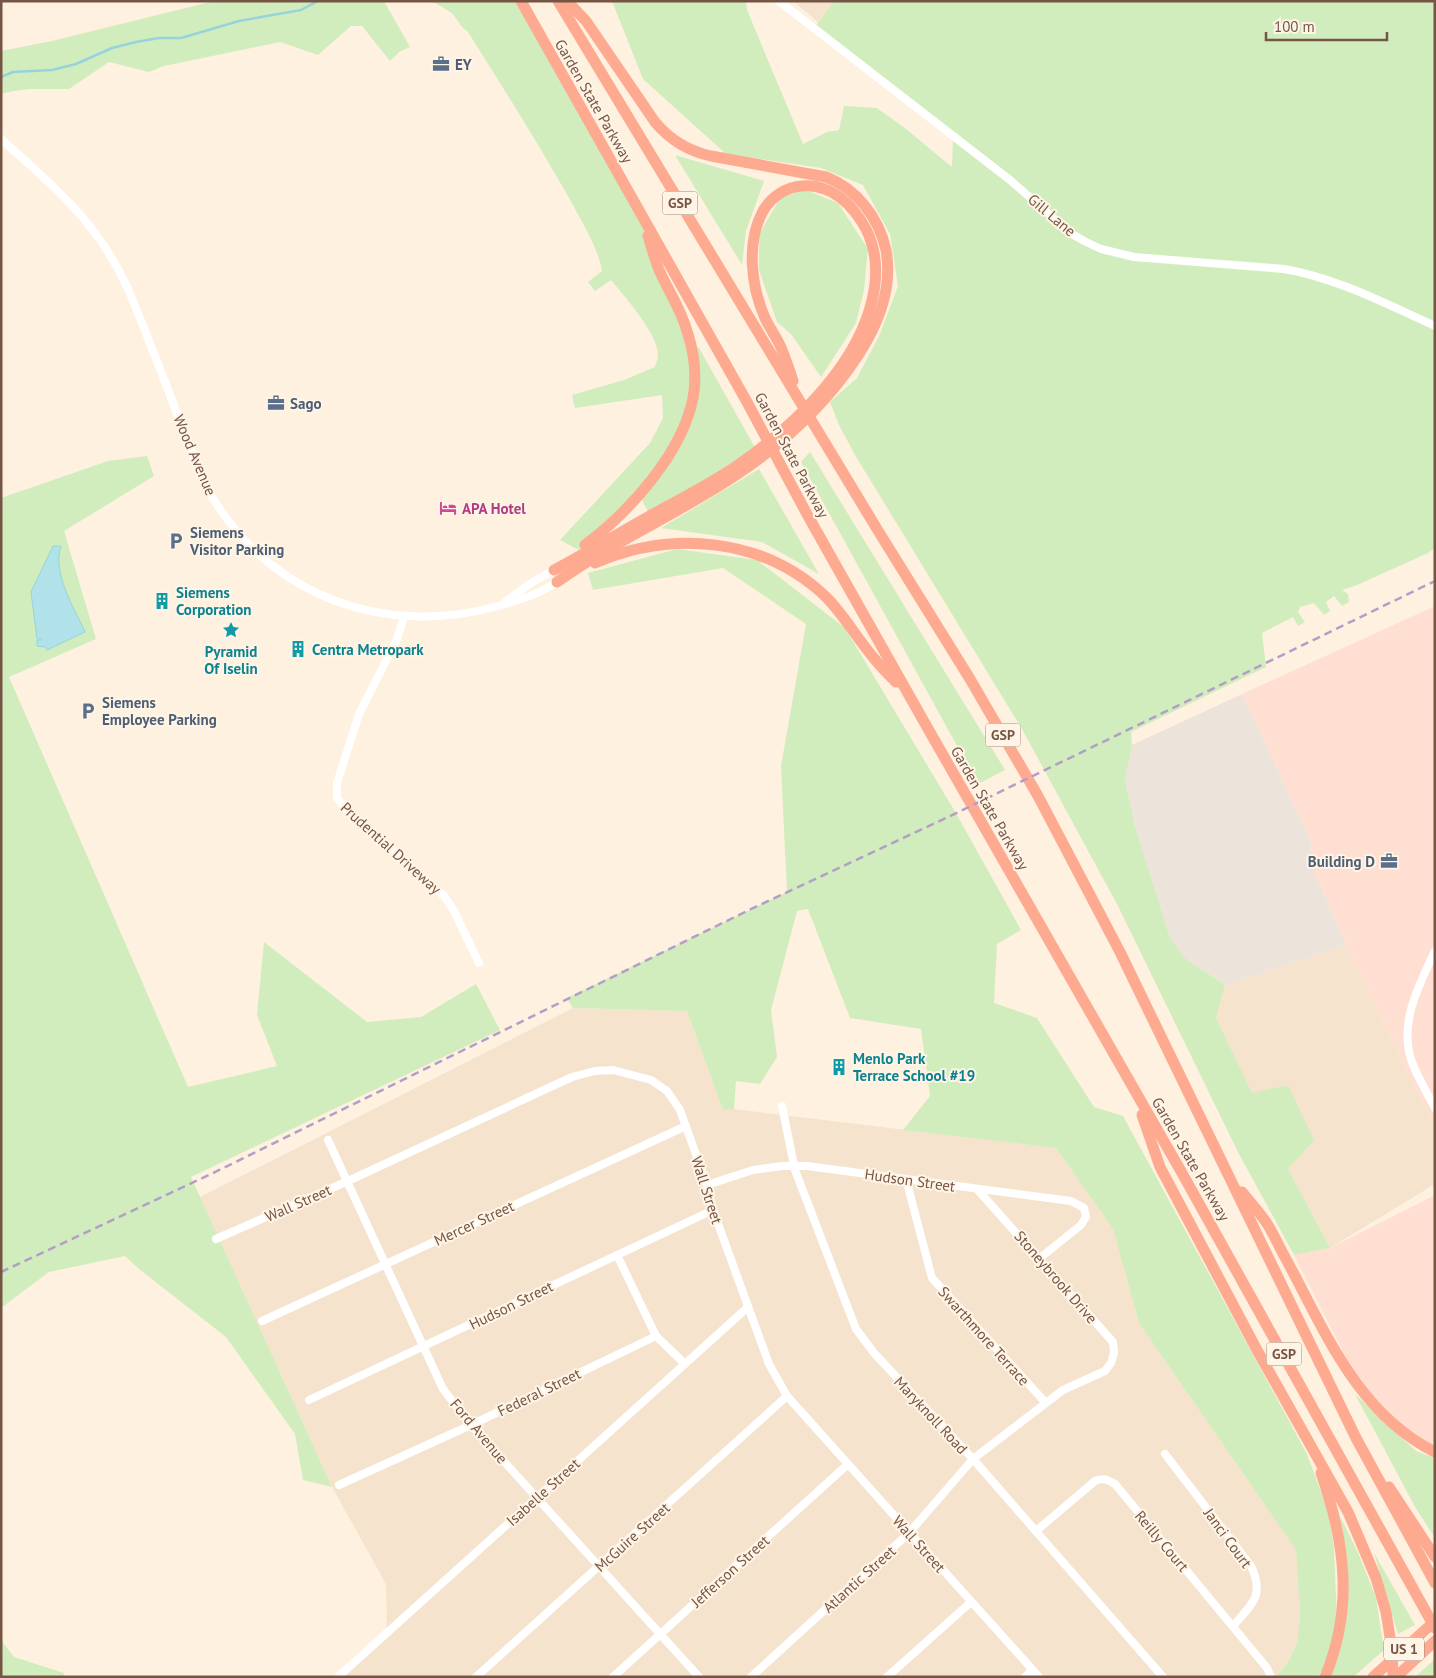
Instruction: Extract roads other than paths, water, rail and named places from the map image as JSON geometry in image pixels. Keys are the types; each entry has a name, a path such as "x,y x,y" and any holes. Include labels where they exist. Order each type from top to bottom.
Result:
{"highway":[{"name":"Garden State Parkway","path":"521,1 910,697 1248,1290 1432,1619 1435,1628"},
{"name":"Garden State Parkway","path":"558,1 966,672 1038,796 1100,913 1356,1438 1435,1583"},
{"path":"567,1 586,21 654,122 677,142 696,152 711,156 826,177 846,188 862,203 877,226 882,239 887,259 888,280 879,318 867,342 852,357"},
{"path":"557,582 584,563 780,442 807,417 836,385 852,357 865,321 874,291 876,265 871,242 857,215 836,194 824,188 810,185 790,188 773,198 762,214 753,242 753,266 762,308 782,348 802,404"},
{"path":"554,570 604,531 639,495 674,446 692,403 694,377 690,339 676,302 660,272 640,212"},
{"path":"554,570 735,471"},
{"path":"557,582 606,558 652,547 676,543 698,543 722,545 745,550 785,566 818,590 849,623 872,656 910,697"},
{"path":"1135,1092 1160,1167 1257,1350 1337,1491 1368,1559 1381,1594 1390,1633 1395,1677"},
{"path":"1227,1173 1266,1223 1339,1357 1360,1389 1388,1421 1406,1435 1435,1452"},
{"path":"1356,1438 1435,1556"},
{"path":"1316,1457 1334,1512 1343,1564 1344,1602 1341,1622 1333,1656 1325,1677"},
{"name":"US 1","path":"1373,1677 1432,1619"},
{"name":"US 1","path":"1395,1677 1435,1641"}],"street":[{"name":"Gill Lane","path":"780,1 1010,180 1060,224 1086,242 1117,254 1142,258 1304,272 1339,284 1435,326"},
{"name":"Wood Avenue","path":"1,139 71,203 97,234 113,258 132,298 202,478 220,509 237,532 266,561 297,582 316,592 356,608 404,617 458,615 499,606 534,596 557,582"},
{"name":"Wood Avenue","path":"499,606 531,583 554,570"},
{"name":"Prudential Driveway","path":"404,617 397,639 359,714 337,783 337,798 346,810 444,896 454,911 479,963"},
{"path":"1435,951 1412,1005 1407,1033 1413,1062 1435,1108"},
{"name":"Wall Street","path":"216,1239 348,1181 572,1077 596,1070 613,1070 652,1080 667,1091 680,1110 706,1185 712,1210 768,1364 786,1396 1038,1677"},
{"name":"Maryknoll Road","path":"782,1106 794,1166 856,1328 874,1354 973,1459 1163,1677"},
{"name":"Mercer Street","path":"262,1321 686,1126"},
{"name":"Ford Avenue","path":"328,1140 444,1389 471,1425 699,1677"},
{"name":"Hudson Street","path":"706,1185 753,1170 782,1166 807,1166 1071,1202 1084,1208 1086,1216 1081,1225 1040,1258"},
{"name":"Swarthmore Terrace","path":"906,1179 932,1278 1045,1402"},
{"name":"Stoneybrook Drive","path":"977,1189 1113,1342 1114,1353 1111,1363 1105,1371"},
{"name":"Hudson Street","path":"309,1400 712,1210"},
{"path":"617,1255 656,1336 685,1364"},
{"name":"Isabelle Street","path":"338,1677 748,1307"},
{"name":"Federal Street","path":"339,1485 471,1425 656,1336"},
{"name":"Atlantic Street","path":"751,1677 909,1533 973,1459 1063,1390 1105,1371"},
{"name":"McGuire Street","path":"476,1677 786,1396"},
{"name":"Janci Court","path":"1165,1454 1251,1566 1255,1576 1258,1584 1254,1601 1233,1626"},
{"name":"Jefferson Street","path":"613,1677 848,1465"},
{"name":"Reilly Court","path":"1036,1530 1095,1482 1103,1478 1109,1480 1115,1484 1233,1626 1271,1676"},
{"path":"887,1677 971,1602"},
{"path":"1025,1677 1032,1670"}],"water":[{"path":"53,546 61,546 59,568 62,579 85,632 47,650 45,647 37,646 37,640 41,639 37,639 31,592"}],"waterway":[{"path":"1,77 13,72 52,70 76,64 112,48 159,38 181,38 239,21 301,10 318,1"}],"railway":[{"path":"1,1272 209,1175 749,910 946,818 1435,581"}],"place":[{"name":"EY","path":"441,64"},
{"name":"Sago","path":"276,403"},
{"name":"APA Hotel","path":"448,508"},
{"name":"Siemens Visitor Parking","path":"176,541"},
{"name":"Siemens Corporation","path":"162,601"},
{"name":"Pyramid Of Iselin","path":"231,630"},
{"name":"Centra Metropark","path":"298,649"},
{"name":"Siemens Employee Parking","path":"88,711"},
{"name":"Building D","path":"1389,861"},
{"name":"Menlo Park Terrace School #19","path":"839,1067"}]}
